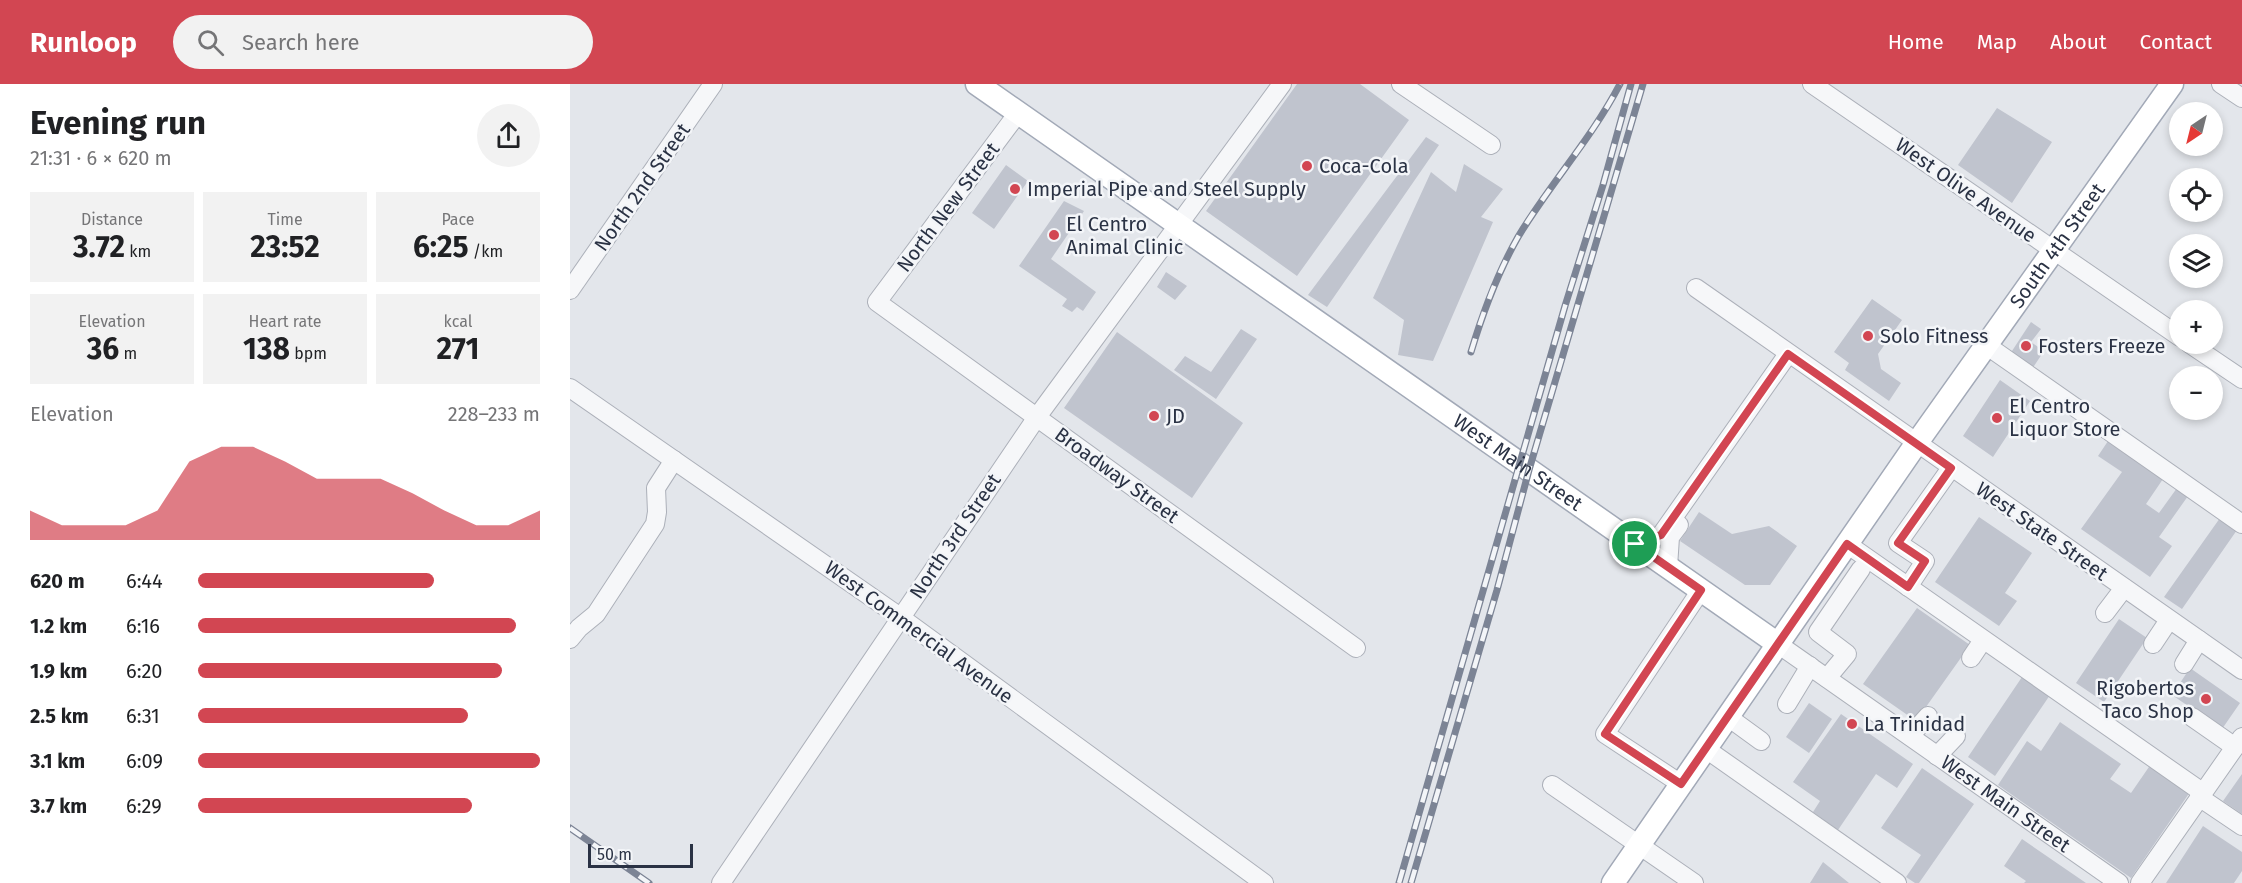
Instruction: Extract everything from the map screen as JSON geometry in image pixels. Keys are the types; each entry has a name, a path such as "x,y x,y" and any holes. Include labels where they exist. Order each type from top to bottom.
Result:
{"main road":[{"name":"South 4th Street","path":"1613,883 1916,444 2172,84"},
{"name":"West Main Street","path":"987,87 1018,113 1778,644"}],"street":[{"name":"North 2nd Street","path":"570,290 713,84"},
{"name":"North 3rd Street","path":"721,883 1037,417 1282,84"},
{"path":"1401,84 1491,145"},
{"name":"West Olive Avenue","path":"1812,84 2169,329"},
{"path":"2221,84 2242,98"},
{"name":"North New Street","path":"877,302 1018,113"},
{"name":"West State Street","path":"1695,288 2242,670"},
{"name":"Broadway Street","path":"877,302 1356,648"},
{"path":"1986,345 2242,524"},
{"path":"2205,354 2242,379"},
{"path":"1635,544 1661,535 1792,356"},
{"path":"1668,567 1670,537 1792,356"},
{"name":"West Commercial Avenue","path":"570,388 900,617 1264,883"},
{"path":"570,639 596,614 655,524 656,488 674,460"},
{"path":"1908,587 1925,561 1898,543 1951,468"},
{"path":"1847,544 1983,640 2058,684 2242,826"},
{"path":"1827,678 1848,654 1818,632 1861,569"},
{"path":"2105,613 2124,588"},
{"path":"1681,784 1605,734 1701,590"},
{"path":"2153,644 2169,620"},
{"path":"1971,658 1983,640"},
{"path":"2184,664 2199,640"},
{"name":"West Main Street","path":"1778,644 2119,883"},
{"path":"1787,704 1810,666"},
{"path":"1910,736 1928,716"},
{"path":"1728,717 1761,741"},
{"path":"2140,883 2238,742 2192,717"},
{"path":"1937,756 1956,736"},
{"path":"1706,748 1897,883"},
{"path":"1552,785 1694,883"}],"building":[{"name":"Coca-Cola","path":"1297,84 1360,84 1409,120 1297,276 1206,211"},
{"path":"1997,108 2052,142 2012,203 1958,165"},
{"path":"1426,137 1439,145 1327,307 1308,295"},
{"path":"1464,164 1503,189 1481,217 1493,222 1433,361 1398,355 1404,320 1373,298 1431,172 1456,192"},
{"path":"1006,165 1028,181 994,229 972,213"},
{"name":"El Centro Animal Clinic","path":"1064,201 1084,211 1051,259 1096,292 1083,311 1077,307 1072,312 1062,306 1067,299 1019,266"},
{"path":"1166,272 1187,286 1175,300 1157,287"},
{"name":"Solo Fitness","path":"1872,299 1902,320 1878,354 1881,369 1901,383 1889,401 1845,370 1849,363 1834,352"},
{"name":"Fosters Freeze","path":"2031,322 2041,329 2031,342 2044,351 2032,369 2010,354"},
{"path":"1241,329 1257,339 1216,399 1174,370 1185,356 1211,372"},
{"name":"JD","path":"1117,332 1243,423 1192,498 1064,408"},
{"name":"El Centro Liquor Store","path":"2000,380 2030,401 1993,457 1963,436"},
{"path":"2110,438 2165,476 2146,504 2159,513 2177,488 2188,496 2159,537 2172,546 2150,577 2081,529 2122,472 2098,456"},
{"path":"1699,512 1732,534 1769,526 1797,546 1770,585 1745,585 1680,541"},
{"path":"1979,517 2032,553 2005,593 2017,601 1999,626 1935,582"},
{"path":"2220,518 2237,530 2182,609 2164,597"},
{"path":"1917,608 1970,645 1916,721 1863,684"},
{"path":"2119,619 2147,638 2104,702 2076,683"},
{"name":"Rigobertos Taco Shop","path":"2190,668 2240,703 2222,729 2172,695"},
{"path":"2022,677 2050,695 1995,776 1968,757"},
{"path":"1809,703 1832,719 1809,753 1786,737"},
{"path":"1841,714 1913,764 1897,788 1876,774 1838,830 1813,812 1820,801 1793,782"},
{"path":"2060,722 2121,764 2110,779 2131,793 2151,764 2190,792 2131,878 1998,785 2027,741 2041,751"},
{"path":"1922,768 1974,804 1919,883 1915,883 1906,877 1921,855 1881,828"},
{"path":"2242,774 2242,814 2223,801"},
{"path":"2203,826 2242,852 2242,871 2234,883 2166,883"},
{"path":"2022,839 2086,883 2024,883 2026,881 2004,866"},
{"path":"1823,862 1849,883 1810,883"}],"railway":[{"path":"1471,352 1491,293 1518,237 1597,123 1620,84"},
{"path":"1399,883 1631,84"},
{"path":"1411,883 1497,590 1529,470 1643,84"},
{"path":"570,828 649,883"}],"place":[{"name":"Coca-Cola","path":"1307,166"},
{"name":"Imperial Pipe and Steel Supply","path":"1015,189"},
{"name":"El Centro Animal Clinic","path":"1054,235"},
{"name":"Solo Fitness","path":"1868,336"},
{"name":"Fosters Freeze","path":"2026,346"},
{"name":"JD","path":"1154,416"},
{"name":"El Centro Liquor Store","path":"1997,418"},
{"name":"Rigobertos Taco Shop","path":"2206,699"},
{"name":"La Trinidad","path":"1852,724"}],"route":[{"path":"1788,354 1951,468 1898,543 1925,561 1908,587 1847,544 1681,784 1605,734 1701,590 1635,544 1661,535 1788,354"}]}
